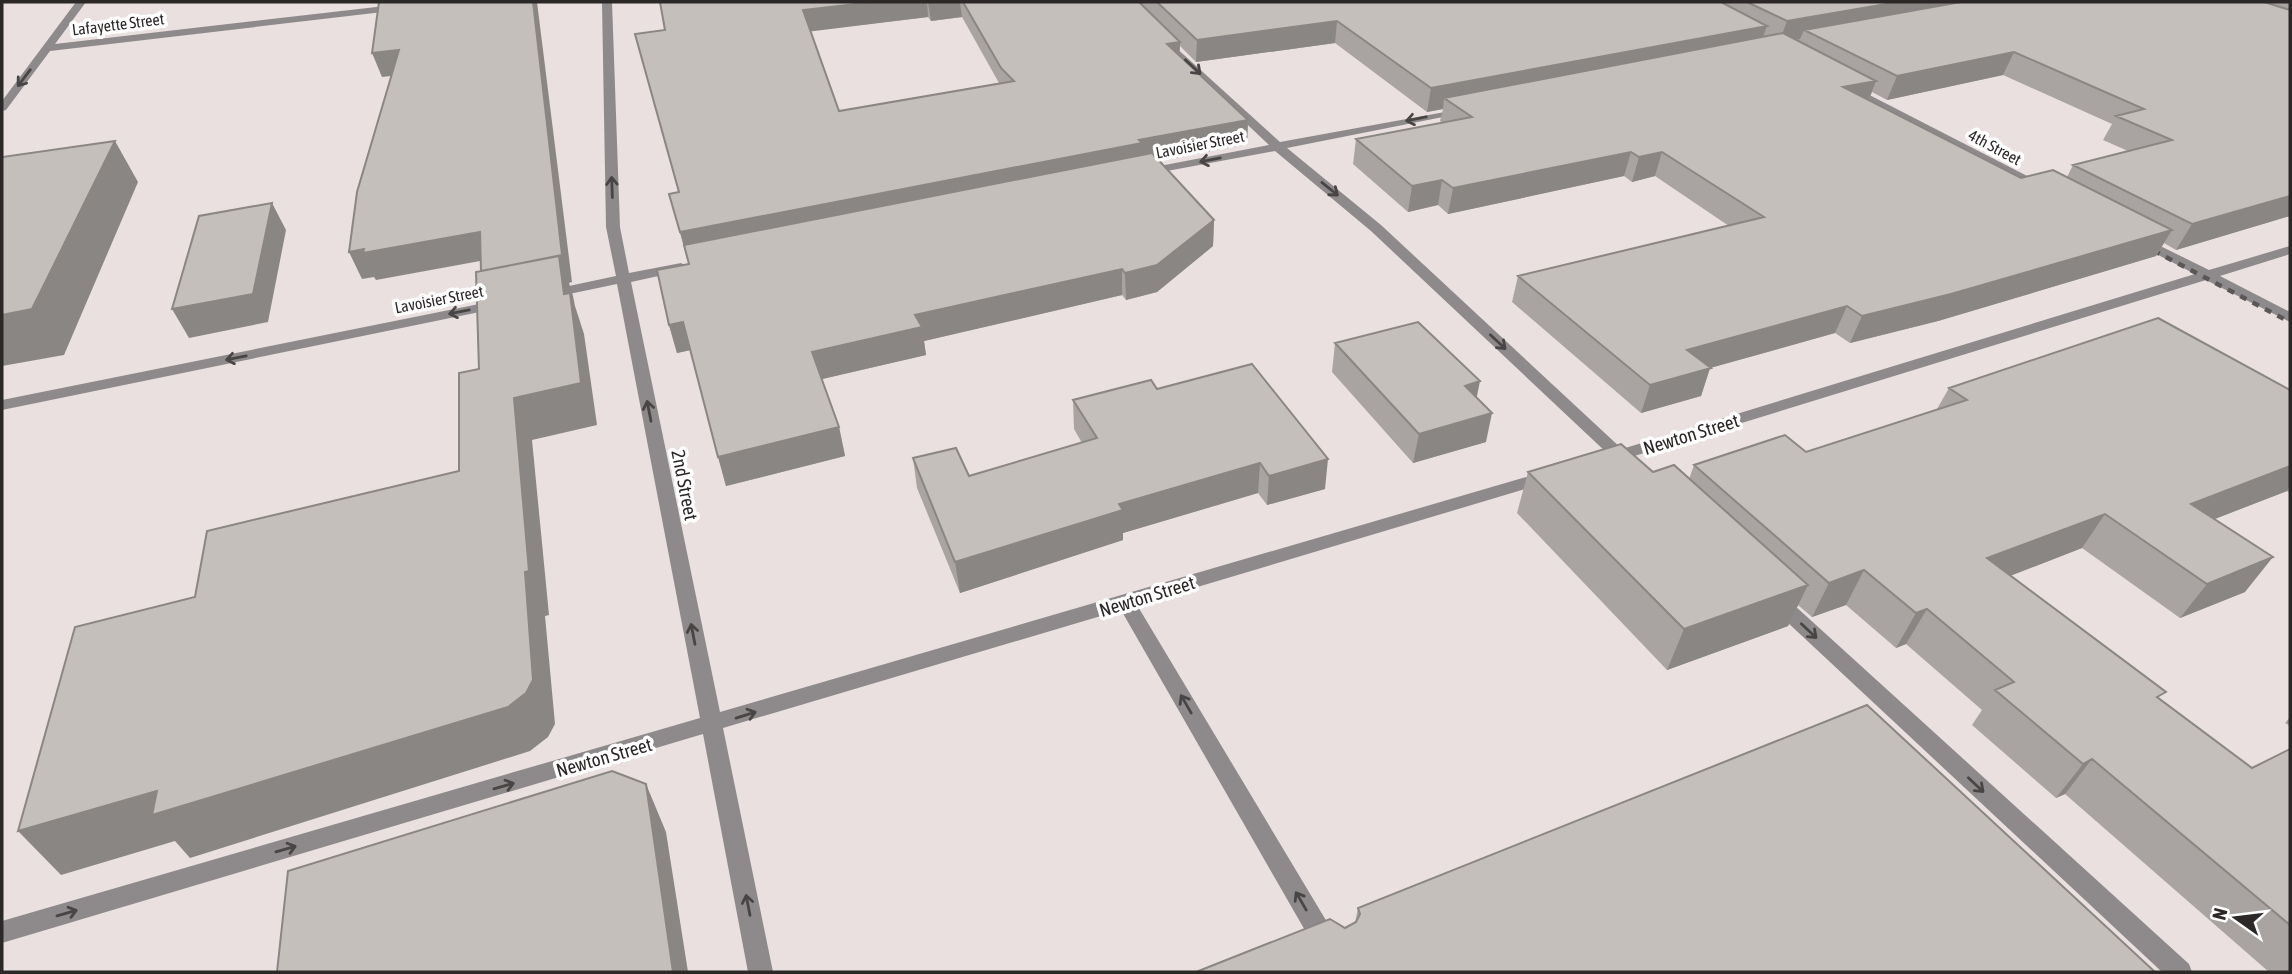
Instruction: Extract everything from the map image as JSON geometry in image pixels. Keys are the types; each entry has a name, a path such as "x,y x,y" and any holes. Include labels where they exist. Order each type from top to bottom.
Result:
{"street":[{"path":"2,108 81,2"},
{"name":"Lafayette Street","path":"47,48 443,2"},
{"name":"2nd Street","path":"607,2 613,227 761,972"},
{"path":"1156,33 1277,146 1376,228 1639,474"},
{"name":"4th Street","path":"1837,82 2048,192"},
{"name":"Lavoisier Street","path":"1127,177 1482,106"},
{"path":"2122,231 2290,318"},
{"name":"Newton Street","path":"1592,464 2290,250"},
{"path":"541,296 690,265"},
{"name":"Lavoisier Street","path":"2,405 514,301"},
{"name":"Newton Street","path":"2,932 1565,471"},
{"path":"1761,587 2180,972"},
{"path":"1126,602 1335,960"}],"building":[{"path":"379,2 533,2 562,255 481,271 480,232 363,253 364,249 349,252 357,192 399,50 372,53"},
{"path":"660,2 873,2 803,10 839,111 1014,81 1001,68 963,2 1139,2 1180,42 1167,44 1248,120 680,232 669,194 679,192 635,34 665,30"},
{"path":"1157,2 1721,2 1767,26 1431,88 1337,21 1197,40"},
{"path":"1747,2 1898,2 1787,21"},
{"path":"1961,2 2264,2 2290,10 2290,196 2192,224 2073,165 2172,140 2116,116 2144,109 2014,52 1897,76 1804,30"},
{"path":"1783,33 1876,81 1843,87 2021,178 2053,170 2172,230 1951,294 1862,316 1847,306 1687,350 1711,368 1650,385 1518,276 1764,217 1662,152 1639,157 1631,152 1453,188 1442,180 1412,186 1356,139 1472,117 1444,98"},
{"path":"115,141 32,309 2,315 2,157"},
{"path":"1152,153 1214,220 1157,265 1125,273 1122,269 915,315 922,327 812,352 839,427 718,457 683,322 669,325 657,270 689,264 684,245"},
{"path":"272,203 253,294 172,309 199,216"},
{"path":"559,256 564,294 570,293 581,383 514,398 529,571 525,572 533,680 526,693 508,707 152,815 157,791 18,831 75,627 195,597 207,531 459,471 459,373 479,369 476,272"},
{"path":"2158,318 2290,390 2290,466 2191,504 2273,557 2207,584 2105,514 1987,558 2166,692 2157,697 2252,768 2290,749 2290,925 2092,759 2083,764 1995,690 2014,682 1927,609 1916,613 1864,570 1829,583 1694,465 1785,435 1806,452 1967,400 1949,388"},
{"path":"1418,322 1480,381 1465,386 1492,413 1419,434 1335,343"},
{"path":"1252,364 1328,459 1269,476 1260,463 1119,504 1123,510 955,562 913,458 956,448 969,476 1097,438 1073,400 1151,380 1157,389"},
{"path":"1621,444 1653,472 1674,465 1808,585 1684,629 1528,472"},
{"path":"1867,705 2155,972 1196,972 1330,919 1345,928 1356,922 1360,914 1358,908"},
{"path":"612,771 646,784 673,972 277,972 288,871"}],"railway":[{"path":"2141,244 2290,322"}]}
